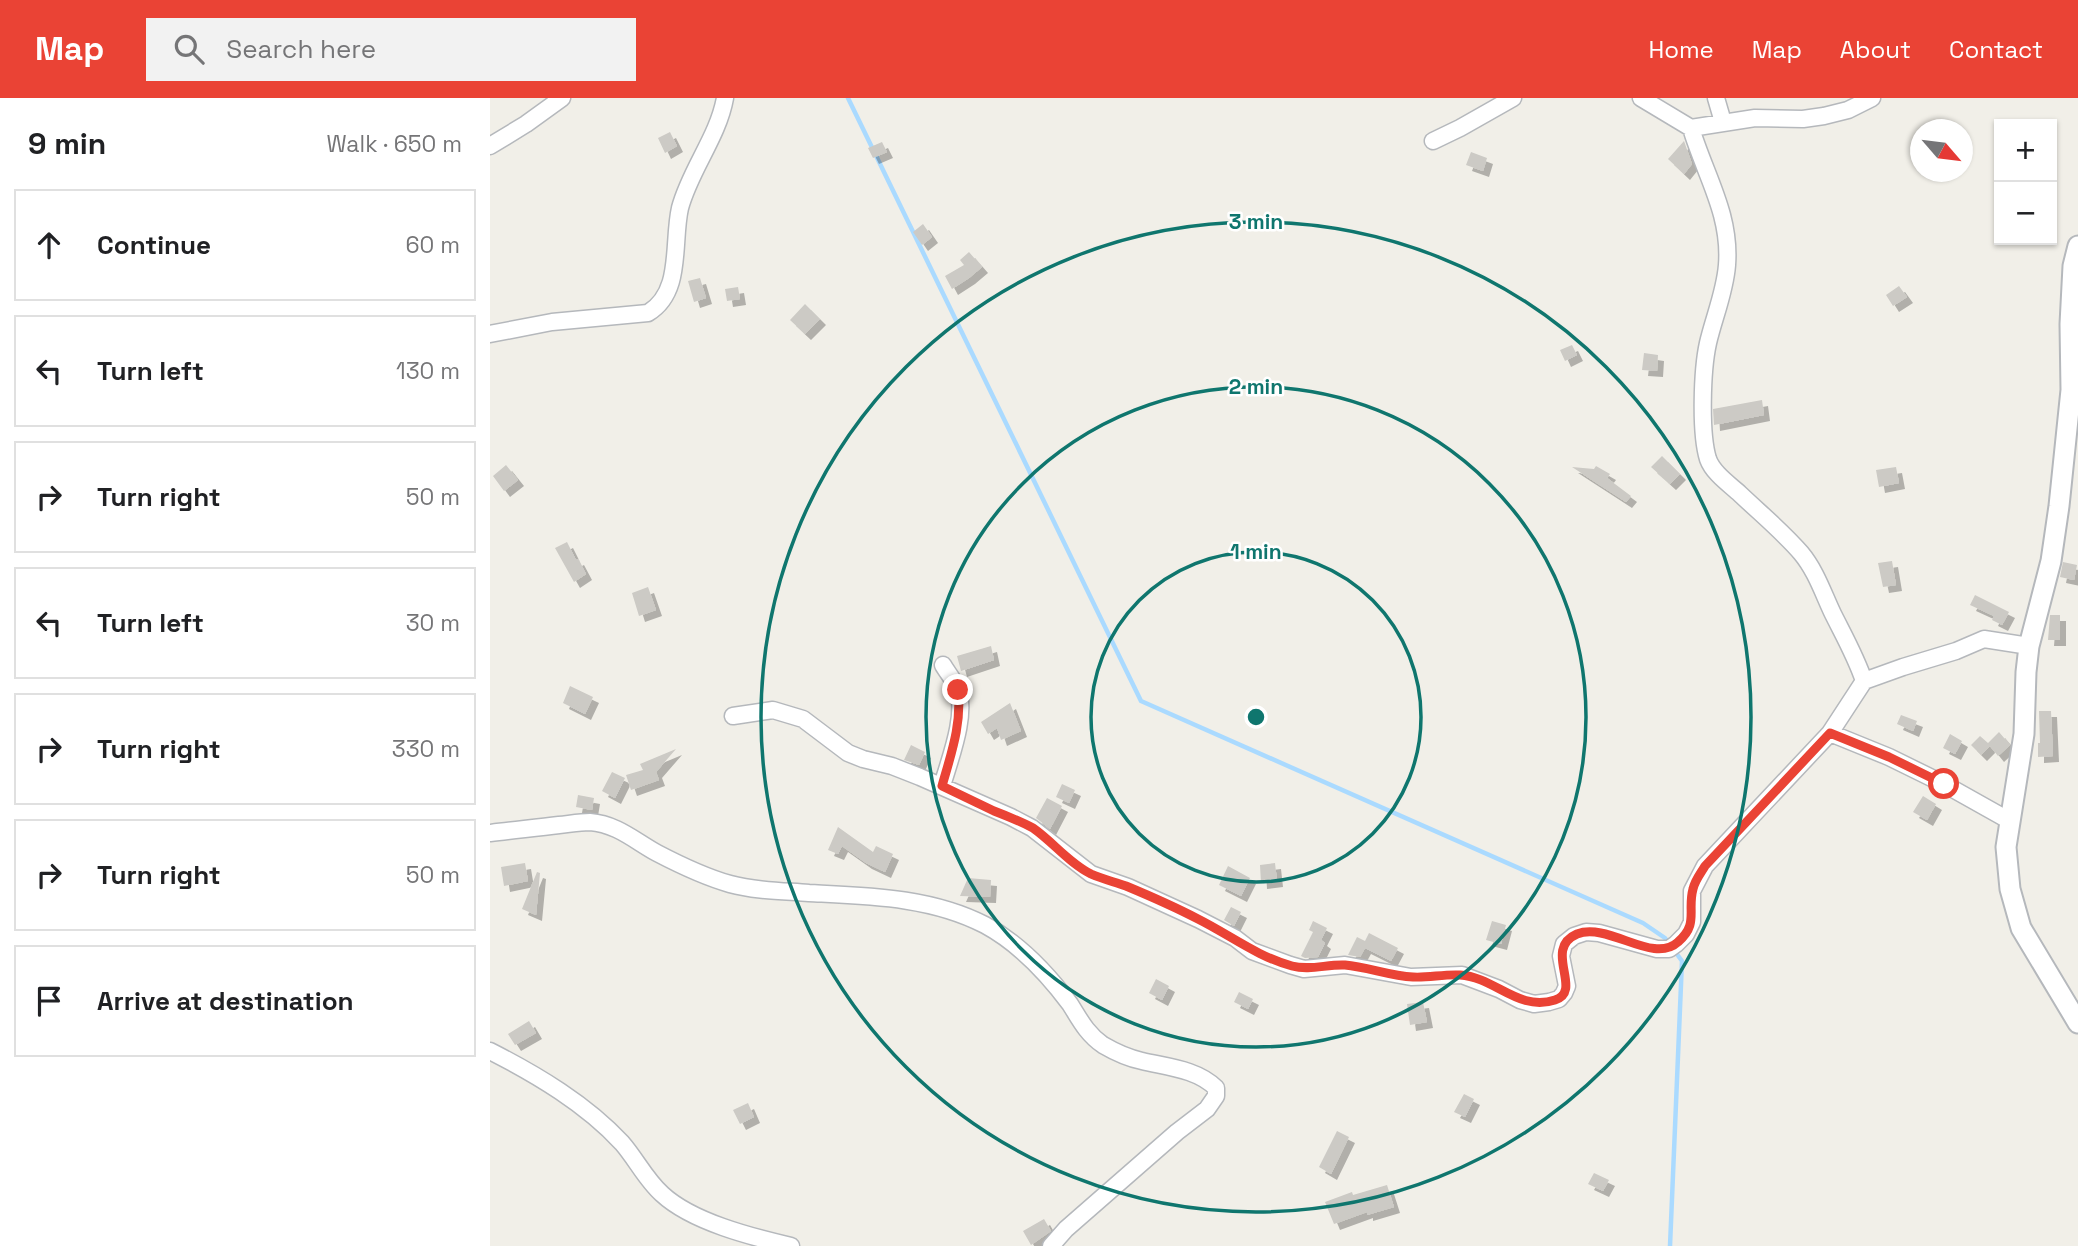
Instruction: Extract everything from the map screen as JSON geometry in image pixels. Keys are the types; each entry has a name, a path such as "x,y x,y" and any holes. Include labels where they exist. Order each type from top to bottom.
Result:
{"street":[{"path":"490,146 562,98"},
{"path":"490,334 552,322 648,313 658,307 670,284 681,206 721,117 725,98"},
{"path":"1433,141 1513,98"},
{"path":"1641,98 1691,128 1755,118 1803,119 1824,116 1848,110 1872,98"},
{"path":"1716,98 1723,122"},
{"path":"1691,128 1723,216 1727,255 1723,289 1704,366 1707,457 1717,473 1770,522 1808,563 1854,654 1864,681"},
{"path":"2078,246 2073,266 2071,390 2059,506 2051,561 2029,646 2024,734 2006,847 2010,888 2021,928 2078,1023"},
{"path":"733,716 774,710 803,719 848,752 942,786 1011,817 1032,828 1091,874 1128,887 1198,919 1235,938 1252,951 1290,965 1304,969 1345,965 1411,977 1462,975 1534,1004 1559,999 1564,993 1567,986 1561,956 1564,944 1574,936 1586,932 1599,933 1657,949 1673,946 1686,934 1692,922 1692,891 1705,866 1830,733 1864,681 1948,654 1978,640 1989,639 2029,646"},
{"path":"942,786 955,743 960,702 958,690 943,665"},
{"path":"1830,733 1889,757 2010,821"},
{"path":"490,833 589,822 622,831 655,852 694,871 732,884 779,892 892,899 954,911 1014,943 1048,976 1072,1007 1084,1029 1101,1043 1139,1060 1191,1073 1216,1088 1216,1096 1207,1109 1066,1229 1051,1246"},
{"path":"490,1051 563,1093 602,1123 662,1194 680,1206 724,1227 791,1246"}],"building":[{"path":"670,132 677,146 665,153 658,138"},
{"path":"1684,141 1692,164 1684,174 1668,159"},
{"path":"882,142 887,152 873,158 868,148"},
{"path":"1471,152 1487,158 1483,171 1466,165"},
{"path":"923,224 932,237 922,245 913,232"},
{"path":"969,252 982,267 952,289 945,276 964,265 960,260"},
{"path":"700,278 706,298 694,302 688,281"},
{"path":"1899,286 1907,297 1893,306 1886,295"},
{"path":"738,287 740,299 727,301 725,289"},
{"path":"805,304 820,319 805,334 790,320"},
{"path":"1572,345 1577,355 1565,361 1560,350"},
{"path":"1644,353 1658,355 1657,371 1642,370"},
{"path":"1762,400 1764,415 1714,425 1713,409"},
{"path":"1662,456 1680,474 1670,484 1651,467"},
{"path":"506,465 518,480 504,491 493,476"},
{"path":"1596,466 1610,474 1607,478 1631,496 1626,502 1572,467 1594,469"},
{"path":"1896,467 1899,483 1879,487 1876,470"},
{"path":"567,542 586,574 574,582 555,548"},
{"path":"1892,561 1896,585 1883,587 1878,563"},
{"path":"2063,562 2077,565 2074,580 2060,577"},
{"path":"648,587 656,610 639,616 632,593"},
{"path":"1975,595 2009,612 2002,625 1992,620 1994,616 1970,605"},
{"path":"2050,615 2060,615 2060,640 2048,640"},
{"path":"991,646 994,660 961,671 957,656"},
{"path":"570,686 593,697 585,714 563,703"},
{"path":"1010,703 1021,731 1001,740 997,728 988,734 981,722"},
{"path":"2039,711 2051,711 2053,756 2038,757"},
{"path":"1901,715 1917,721 1913,731 1897,724"},
{"path":"1999,732 2010,745 1998,756 1990,746 1981,755 1971,745 1980,736 1988,743"},
{"path":"1950,734 1962,741 1955,754 1943,748"},
{"path":"911,745 925,752 919,765 904,760"},
{"path":"676,749 656,772 659,780 631,790 626,775 643,770 640,764"},
{"path":"612,772 625,778 615,798 602,791"},
{"path":"1062,784 1075,790 1069,803 1056,797"},
{"path":"578,795 594,798 592,810 576,807"},
{"path":"1923,796 1936,804 1927,820 1913,812"},
{"path":"1047,798 1062,806 1050,829 1036,818"},
{"path":"838,827 873,852 876,846 893,854 885,872 866,863 842,846 838,854 828,850"},
{"path":"525,863 528,881 504,886 501,867"},
{"path":"1275,863 1277,881 1261,883 1260,865"},
{"path":"1228,866 1250,878 1241,896 1219,885"},
{"path":"537,872 540,873 536,915 522,909"},
{"path":"968,878 991,880 990,897 960,896"},
{"path":"1231,907 1241,912 1234,926 1224,920"},
{"path":"1313,921 1327,928 1321,940 1325,943 1318,957 1305,958 1301,956 1313,932 1309,930"},
{"path":"1492,921 1506,925 1501,944 1486,940"},
{"path":"1369,933 1398,948 1391,961 1365,948 1360,957 1348,955 1357,937 1365,941"},
{"path":"1156,979 1169,986 1162,1000 1149,993"},
{"path":"1239,992 1253,999 1248,1009 1234,1002"},
{"path":"1423,1002 1427,1022 1410,1025 1407,1004"},
{"path":"529,1021 536,1033 515,1045 508,1034"},
{"path":"1464,1094 1474,1099 1465,1117 1454,1112"},
{"path":"748,1103 754,1117 740,1124 733,1110"},
{"path":"1337,1131 1349,1137 1331,1174 1319,1167"},
{"path":"1594,1173 1609,1180 1603,1191 1588,1184"},
{"path":"1387,1185 1394,1207 1367,1215 1367,1212 1334,1224 1325,1202 1352,1192 1353,1195"},
{"path":"1044,1219 1051,1231 1031,1245 1023,1231"}],"waterway":[{"path":"848,98 1141,701 1643,923 1665,938 1682,961 1670,1246"}],"route":[{"path":"958,690 959,722 942,786 1032,828 1091,874 1163,902 1235,938 1252,951 1290,965 1304,969 1345,965 1411,977 1462,975 1534,1004 1559,999 1564,993 1567,986 1561,956 1564,944 1574,936 1586,932 1599,933 1657,949 1676,944 1686,934 1692,922 1692,891 1705,866 1830,733 1889,757 1944,784"}]}
